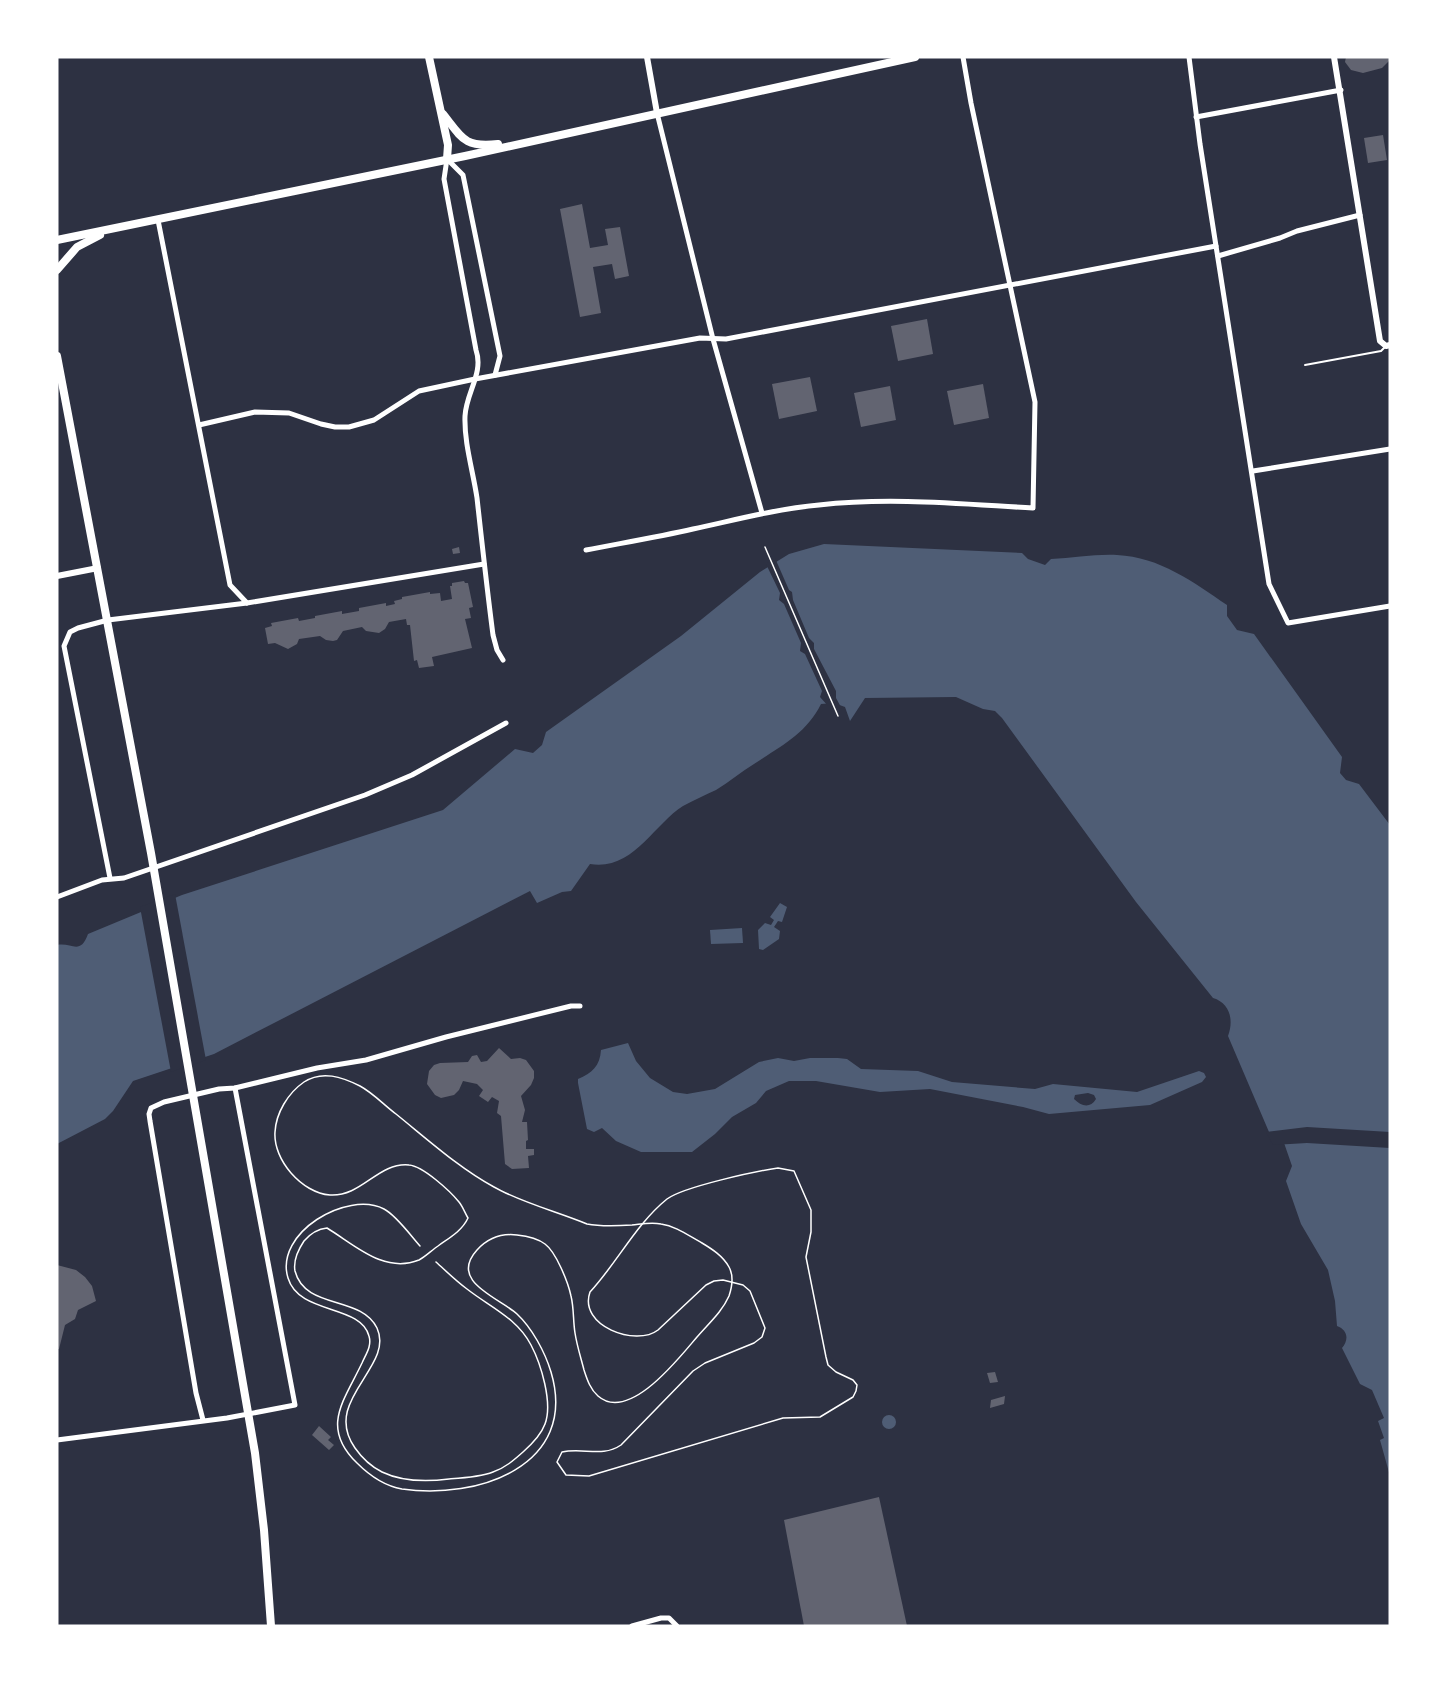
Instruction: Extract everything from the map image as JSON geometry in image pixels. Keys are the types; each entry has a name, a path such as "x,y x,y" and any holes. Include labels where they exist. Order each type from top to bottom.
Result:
{"main road":[{"path":"429,57 448,145 447,159"},
{"path":"57,240 447,159 915,57"},
{"path":"441,112 464,140 479,146 526,142"},
{"path":"57,270 76,247 112,229"},
{"path":"57,356 151,853 248,1414 261,1496 271,1626"}],"street":[{"path":"647,57 657,113 714,339 762,513"},
{"path":"586,550 762,513 819,505 875,501 1033,508 1035,402 970,103 963,57"},
{"path":"1189,57 1235,374 1253,471 1269,584 1288,623 1390,606"},
{"path":"1334,57 1380,341 1388,345"},
{"path":"1196,117 1341,90"},
{"path":"447,159 464,175 500,356 495,375"},
{"path":"447,159 444,179 480,361 466,401 465,417 493,635 497,650 503,660"},
{"path":"1218,256 1360,214"},
{"path":"158,220 230,585 247,603"},
{"path":"199,425 255,412 289,413 321,424 349,427 374,420 419,391 475,379 700,338 734,337 1216,246"},
{"path":"1253,471 1390,449"},
{"path":"110,878 64,646 70,632 108,620 247,603 484,564"},
{"path":"57,576 98,568"},
{"path":"57,897 110,878 124,878 365,795 412,775 506,723"},
{"path":"203,1420 196,1393 149,1114 154,1105 317,1068 366,1060 446,1037 571,1006 580,1006"},
{"path":"57,1440 248,1414 295,1405 235,1088"},
{"path":"632,1626 669,1618 677,1626"}],"lane":[{"path":"1305,365 1381,351 1388,345"}],"path":[{"path":"765,547 838,716"},
{"path":"420,1246 385,1209 365,1204 352,1205 306,1226 298,1234 287,1254 285,1269 289,1283 304,1299 355,1319 367,1329 370,1348 345,1393 336,1422 340,1441 349,1455 370,1474 396,1488 429,1491 493,1482 521,1466 549,1437 556,1415 551,1370 539,1345 518,1315 487,1295 472,1281 471,1258 488,1240 498,1235 515,1234 547,1245 564,1276 572,1299 574,1330 590,1388 608,1403 621,1402 641,1393 668,1370 723,1307 733,1278 729,1267 712,1248 669,1226 659,1223 598,1226 587,1224 494,1188 364,1088 343,1077 317,1077 307,1080 296,1088 278,1116 274,1133 278,1149 287,1168 297,1179 320,1193 342,1194 365,1184 384,1169 409,1164 426,1172 459,1202 468,1218 465,1225 456,1233 423,1257 401,1263 384,1262 372,1257 327,1228 319,1229 306,1238 299,1249 294,1265 297,1277 304,1287 314,1294 358,1310 376,1325 380,1342 375,1358 351,1400 345,1416 346,1432 355,1448 368,1462 380,1471 408,1480 433,1481 493,1473 511,1463 529,1446 540,1433 547,1416 546,1392 541,1369 527,1338 510,1319 464,1288 436,1262"},
{"path":"778,1168 794,1171 811,1210 811,1232 806,1257 828,1365 836,1372 853,1380 857,1385 853,1397 820,1417 783,1418 589,1476 566,1475 558,1462 562,1452 576,1450 605,1453 613,1451 659,1408 693,1371 720,1356 754,1343 762,1337 765,1328 750,1291 743,1285 723,1280 706,1285 651,1335 632,1336 606,1328 597,1322 590,1312 588,1303 590,1292 644,1224 672,1196 762,1170 778,1168"}],"water":[{"path":"824,544 1022,553 1028,559 1045,565 1051,559 1117,555 1148,560 1175,572 1227,605 1227,616 1237,630 1254,634 1342,757 1340,773 1346,780 1359,784 1390,825 1390,1476 1380,1440 1384,1438 1378,1421 1384,1418 1372,1390 1360,1384 1342,1348 1346,1342 1346,1336 1337,1326 1335,1301 1328,1270 1301,1224 1286,1181 1292,1166 1283,1140 1269,1132 1228,1036 1231,1024 1227,1008 1219,1000 1213,998 1136,902 1002,718 995,711 983,709 956,697 865,698 850,721 845,707 834,703 821,704 808,724 792,738 716,790 683,806 630,854 618,861 590,864 571,891 562,892 537,903 530,891 214,1054 133,1081 105,1119 57,1144 57,945 75,947 82,945 88,934 182,895 443,810 515,749 533,753 542,745 546,732 681,636 760,572 789,554"},
{"path":"780,903 787,907 782,922 778,921 774,927 780,931 779,939 763,950 759,949 758,930 765,923 771,925 774,920 770,917"},
{"path":"742,928 743,943 711,944 710,930"},
{"path":"628,1043 636,1061 650,1078 673,1092 687,1094 715,1089 759,1062 778,1058 794,1061 810,1058 847,1059 861,1069 918,1071 952,1082 1035,1089 1053,1084 1137,1092 1199,1071 1206,1077 1202,1082 1150,1105 1049,1114 930,1089 880,1092 816,1081 789,1081 766,1091 756,1103 732,1117 692,1152 641,1152 616,1141 602,1128 594,1132 587,1129 578,1079 594,1068 601,1050","holes":["1088,1093 1094,1095 1096,1099 1088,1105 1082,1105 1074,1099 1075,1095"]},
{"path":"889,1415 894,1417 896,1422 894,1427 889,1429 884,1427 882,1422 884,1417"}],"pier":[{"path":"775,558 792,592 793,600 809,638 814,643 814,649 836,691 836,698 842,709 828,706 820,697 822,691 805,654 800,651 801,643 784,604 779,600 780,593 766,564"},
{"path":"175,894 206,1060 171,1072 140,907"},
{"path":"1307,1127 1390,1132 1390,1148 1307,1143 1273,1145 1266,1132"}],"building":[{"path":"1346,57 1390,57 1390,60 1382,68 1363,73 1351,70 1345,62"},
{"path":"1383,135 1387,160 1368,163 1364,138"},
{"path":"582,204 590,248 608,245 605,229 620,227 629,276 615,279 612,264 593,267 601,313 580,317 560,209"},
{"path":"927,319 933,354 898,361 891,326"},
{"path":"810,377 817,411 779,419 772,384"},
{"path":"983,384 989,418 954,425 947,391"},
{"path":"890,386 896,420 861,427 854,393"},
{"path":"459,547 460,553 453,554 452,549"},
{"path":"464,581 468,583 473,607 469,608 471,618 465,619 472,648 432,657 434,666 419,668 417,660 414,661 410,625 407,625 406,619 389,622 379,633 366,631 362,627 343,631 337,640 333,641 320,636 299,639 297,644 288,649 275,643 268,644 265,628 272,626 271,623 298,618 299,621 342,611 342,614 386,603 386,606 395,604 394,601 402,597 430,592 430,594 440,593 441,601 452,599 450,586 452,583"},
{"path":"499,1048 511,1059 526,1060 534,1071 531,1085 521,1096 525,1110 522,1122 527,1122 526,1149 534,1149 534,1155 528,1156 529,1168 512,1169 505,1164 501,1116 497,1113 499,1101 492,1097 488,1102 479,1096 483,1090 477,1084 463,1081 454,1095 441,1098 435,1095 427,1084 429,1071 434,1065 468,1062 472,1056 477,1055 481,1062 487,1061"},
{"path":"57,1265 76,1270 85,1277 92,1286 96,1301 78,1310 75,1319 65,1325 59,1349 57,1349"},
{"path":"995,1372 998,1382 990,1383 987,1373"},
{"path":"1005,1396 1004,1404 990,1408 991,1400"},
{"path":"319,1426 331,1437 328,1440 334,1445 329,1450 312,1435"},
{"path":"879,1497 907,1626 804,1626 784,1520"}]}
